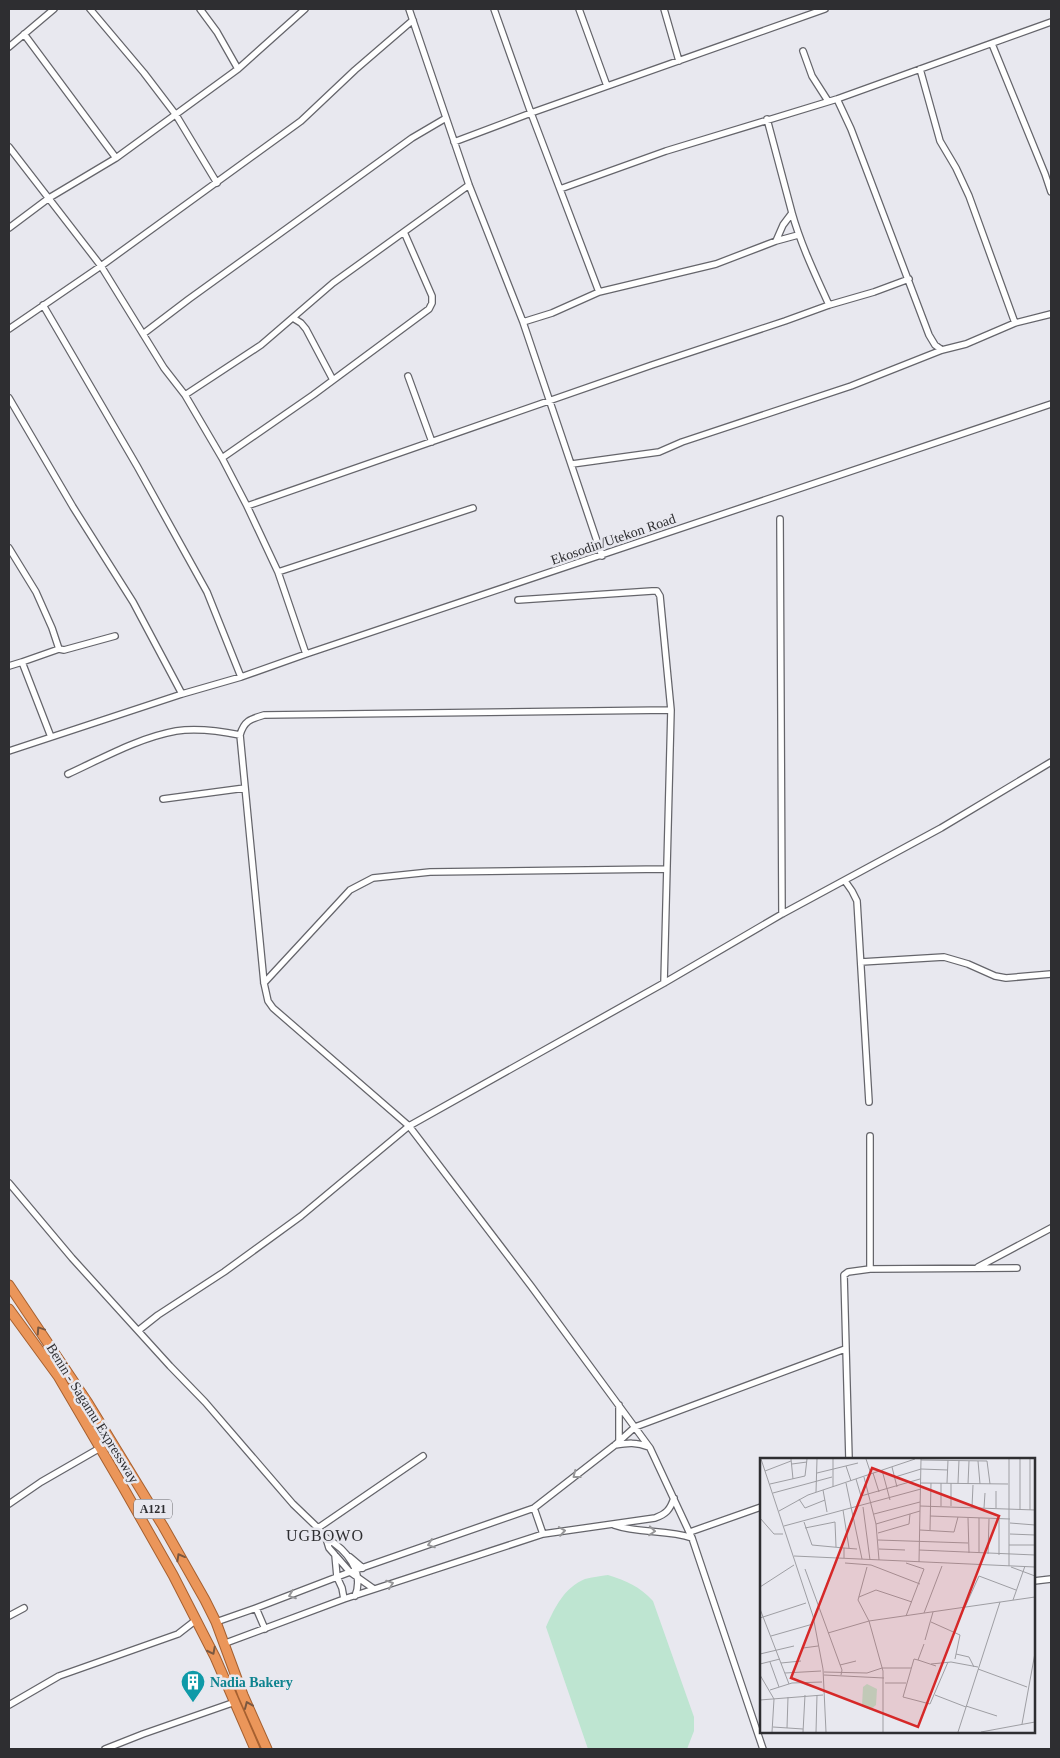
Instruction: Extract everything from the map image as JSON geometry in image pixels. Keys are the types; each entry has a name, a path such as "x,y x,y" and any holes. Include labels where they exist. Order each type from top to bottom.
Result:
{"highway":[{"name":"A121","path":"9,1285 88,1403 163,1526 216,1622 223,1644 267,1749"},
{"name":"Benin - Sagamu Expressway","path":"9,1308 58,1376 173,1575 256,1749"}],"street":[{"path":"10,44 54,9"},
{"path":"90,9 144,73 176,115 217,183"},
{"path":"200,9 217,32 238,69"},
{"path":"9,228 49,198 116,158 176,115 238,69 305,9"},
{"path":"409,9 469,185 523,322 602,556"},
{"path":"494,9 599,292"},
{"path":"580,9 607,86"},
{"path":"664,9 679,61"},
{"path":"454,142 825,9"},
{"path":"9,329 101,266 301,121 355,70 413,20"},
{"path":"560,189 666,151 837,98 1051,22"},
{"path":"24,34 116,158"},
{"path":"992,44 1051,192"},
{"path":"803,51 812,76 828,101"},
{"path":"920,69 940,142 956,168 969,196 1015,323"},
{"path":"837,98 851,129 929,335 935,345 942,350"},
{"path":"143,334 412,138 446,118"},
{"path":"767,119 798,235 828,305"},
{"path":"9,146 101,266 164,368 185,396 222,458 278,572 306,654"},
{"path":"185,396 261,345 333,283 469,185"},
{"path":"776,241 792,213"},
{"path":"222,458 333,380 429,309 432,303 432,296 404,232"},
{"path":"523,322 552,314 599,292 716,264 776,241 798,235"},
{"path":"247,506 652,365 828,305 909,280"},
{"path":"43,305 137,466 207,592 241,677"},
{"path":"572,464 659,452 682,442 851,386 942,350 966,344 1015,323 1051,314"},
{"path":"293,318 306,329 333,380"},
{"path":"408,376 432,442"},
{"path":"9,398 73,507 133,602 182,694"},
{"name":"Ekosodin/Utekon Road","path":"9,751 182,694 241,677 1051,404"},
{"path":"278,572 473,508"},
{"path":"780,519 782,914"},
{"path":"9,548 36,592 59,649"},
{"path":"518,600 657,591 660,596 671,710 664,983"},
{"path":"9,666 59,649 64,650 115,636"},
{"path":"22,662 51,736"},
{"path":"671,710 264,715 250,719 243,724 240,735 264,983 268,1001 273,1008 409,1126 531,1286 650,1448 691,1535 763,1749"},
{"path":"68,774 143,740 177,731 218,730 240,735"},
{"path":"139,1330 301,1216 409,1126 664,983 782,914 941,828 1051,762"},
{"path":"163,799 246,788"},
{"path":"264,983 350,890 373,878 430,872 666,869"},
{"path":"845,881 856,901 869,1102"},
{"path":"861,962 944,957 958,960 995,976 1006,978 1051,974"},
{"path":"870,1136 870,1269"},
{"path":"9,1182 72,1258 205,1402 294,1504 326,1538 336,1544 363,1568"},
{"path":"976,1268 1051,1228"},
{"path":"849,1458 844,1275 848,1272 870,1269 1017,1268"},
{"path":"216,1622 352,1571 534,1508 615,1445 635,1427 845,1349"},
{"path":"619,1405 619,1440"},
{"path":"615,1445 628,1442 638,1443 650,1448"},
{"path":"9,1504 40,1482 100,1448"},
{"path":"318,1528 423,1456"},
{"path":"223,1644 344,1599 543,1534 655,1518 670,1510 674,1498"},
{"path":"612,1525 629,1529 691,1535 760,1507"},
{"path":"534,1508 543,1534"},
{"path":"326,1538 329,1548 335,1555 358,1578 374,1589"},
{"path":"335,1555 337,1577 344,1599"},
{"path":"348,1555 352,1571"},
{"path":"355,1596 358,1589 358,1578"},
{"path":"1035,1581 1051,1579"},
{"path":"9,1616 24,1608"},
{"path":"256,1608 265,1629"},
{"path":"9,1705 59,1676 178,1634 196,1620"},
{"path":"105,1749 235,1702"}],"green space":[{"path":"608,1575 621,1579 643,1591 653,1601 694,1717 694,1731 687,1749 588,1749 546,1627 557,1605 571,1587 585,1579"}],"place":[{"name":"Nadia Bakery","path":"193,1703"}],"district":[{"name":"UGBOWO","path":"325,1535"}]}
